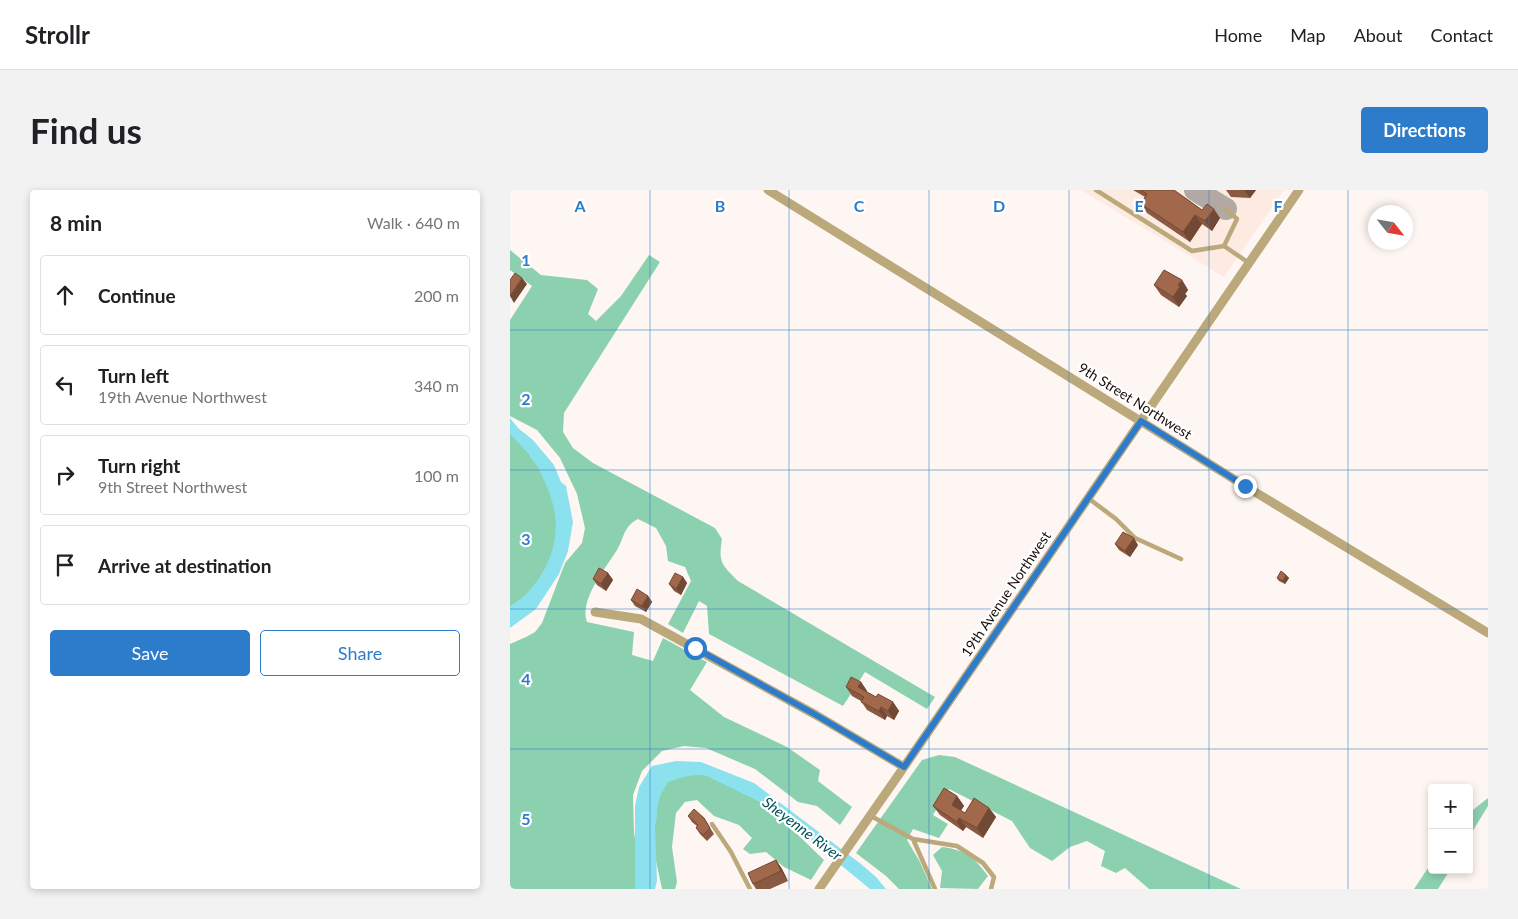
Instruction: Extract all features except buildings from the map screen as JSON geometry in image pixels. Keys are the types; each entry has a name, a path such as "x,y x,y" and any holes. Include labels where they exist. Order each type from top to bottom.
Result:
{"street":[{"name":"9th Street Northwest","path":"768,190 1488,633"},
{"name":"19th Avenue Northwest","path":"819,889 871,816 1299,190"},
{"path":"595,612 640,619 816,715 904,767"}],"lane":[{"path":"1096,190 1192,251 1224,246 1249,263"},
{"path":"1224,246 1237,219 1226,209"},
{"path":"1088,498 1116,518 1135,538 1181,559"},
{"path":"871,816 913,839 957,846 983,862 994,877 991,889"},
{"path":"712,824 731,852 750,889"},
{"path":"913,839 935,889"}],"shaded area":[{"path":"1081,190 1284,190 1224,277"}],"green space":[{"path":"510,250 541,275 587,280 598,289 588,314 596,321 621,296 649,255 660,262 564,413 563,432 573,448 593,463 715,528 722,539 722,563 738,581 935,697 927,709 865,672 843,706 709,634 707,606 699,601 683,633 668,624 691,581 685,567 668,561 666,546 656,528 638,519 627,529 617,550 600,575 590,595 586,613 587,622 634,632 632,655 653,661 663,638 707,662 690,690 724,717 787,747 820,770 818,781 852,807 840,825 817,806 798,802 755,769 706,748 684,746 662,751 642,771 633,795 634,832 643,889 510,889 510,644 535,632 542,623 565,563 582,543 585,528 577,494 560,458 537,430 510,416 510,320 532,286 510,270"},
{"path":"510,427 548,476 563,549 510,621"},
{"path":"939,755 955,757 1241,889 1149,889 1125,868 1116,873 1101,866 1105,851 1087,841 1070,847 1052,861 1030,848 1012,821 949,789 933,815 948,824 939,838 913,829 907,840 920,862 932,889 899,889 886,876 856,853 922,760"},
{"path":"675,769 722,775 788,814 799,836 824,860 811,880 784,867 766,852 750,854 743,849 752,838 739,825 714,816 697,800 685,802 676,813 672,847 677,882 675,889 662,889 647,819 652,793"},
{"path":"1488,798 1488,806 1473,830 1473,829 1473,810"},
{"path":"942,847 963,852 974,859 988,876 978,889 940,888 942,871 933,855"},
{"path":"1428,868 1428,874 1447,874 1438,889 1414,889"}],"water":[{"path":"510,418 518,428 533,440 554,465 561,482 566,486 573,522 568,551 559,574 536,609 510,628 510,606 524,596 544,571 553,546 556,521 550,495 538,467 529,454 510,434"},
{"name":"Sheyenne River","path":"676,761 701,762 754,783 861,864 886,889 870,889 770,807 707,776 697,775 668,782 663,790 655,825 657,881 655,889 635,889 635,806 639,787 652,766"}],"taxiway":[{"path":"1195,190 1226,209"}],"route":[{"path":"695,648 816,715 904,767 1141,421 1245,486"}]}
